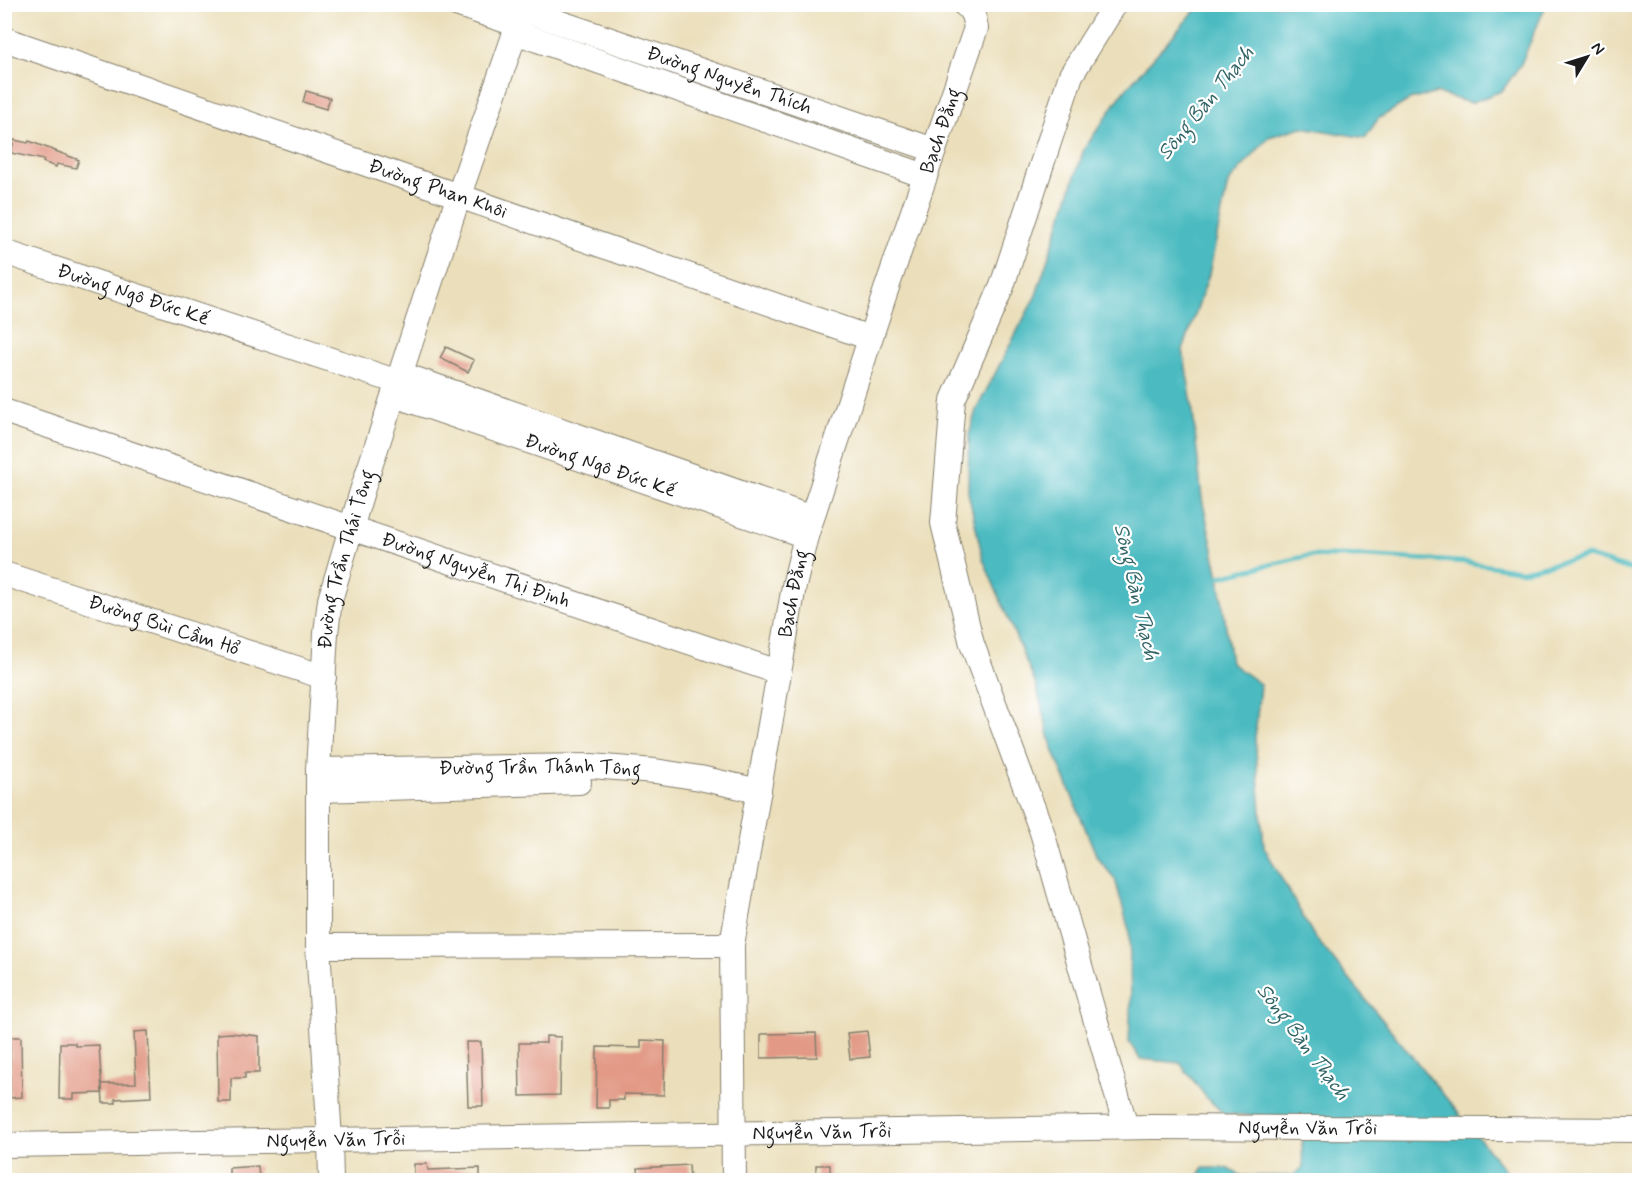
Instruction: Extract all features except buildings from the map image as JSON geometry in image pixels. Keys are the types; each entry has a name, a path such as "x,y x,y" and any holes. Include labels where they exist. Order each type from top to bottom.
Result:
{"street":[{"name":"Đường Nguyễn Thích","path":"456,4 520,18 934,150"},
{"name":"Bạch Đằng","path":"734,1180 732,945 794,586 809,527 870,338 976,28 974,16 964,4"},
{"path":"1115,4 1071,75 1002,286 953,400 943,524 972,644 1042,832 1126,1127"},
{"name":"Đường Nguyễn Thích","path":"520,18 925,176"},
{"name":"Đường Trần Thái Tông","path":"331,1180 318,946 319,780 326,633 330,600 362,491 520,18"},
{"name":"Đường Phan Khôi","path":"4,39 870,338"},
{"name":"Đường Ngô Đức Kế","path":"4,252 398,384 809,527"},
{"name":"Đường Nguyễn Thị Định","path":"4,411 778,672"},
{"name":"Đường Bùi Cầm Hổ","path":"4,574 324,677"},
{"name":"Đường Trần Thánh Tông","path":"319,780 591,766 688,776 758,799"},
{"path":"318,946 732,945"},
{"name":"Nguyễn Văn Trỗi","path":"4,1145 1126,1127 1636,1130"}],"water":[{"name":"Sông Bàn Thạch","path":"1200,5 1546,5 1521,64 1502,91 1470,103 1437,93 1409,100 1378,119 1365,138 1302,127 1269,137 1228,183 1209,274 1183,350 1192,404 1202,499 1219,577 1231,663 1260,684 1255,739 1264,847 1314,936 1513,1180 1197,1180 1203,1168 1226,1168 1242,1176 1292,1176 1303,1168 1301,1118 1224,1114 1206,1097 1180,1063 1140,1059 1129,1042 1131,999 1129,930 1115,879 1097,857 1052,747 1036,685 983,559 968,492 969,435 976,410 1036,295 1084,149 1124,91"}],"waterway":[{"path":"1219,577 1307,556 1364,556 1465,562 1522,571 1587,556 1632,570 1640,593"}]}
